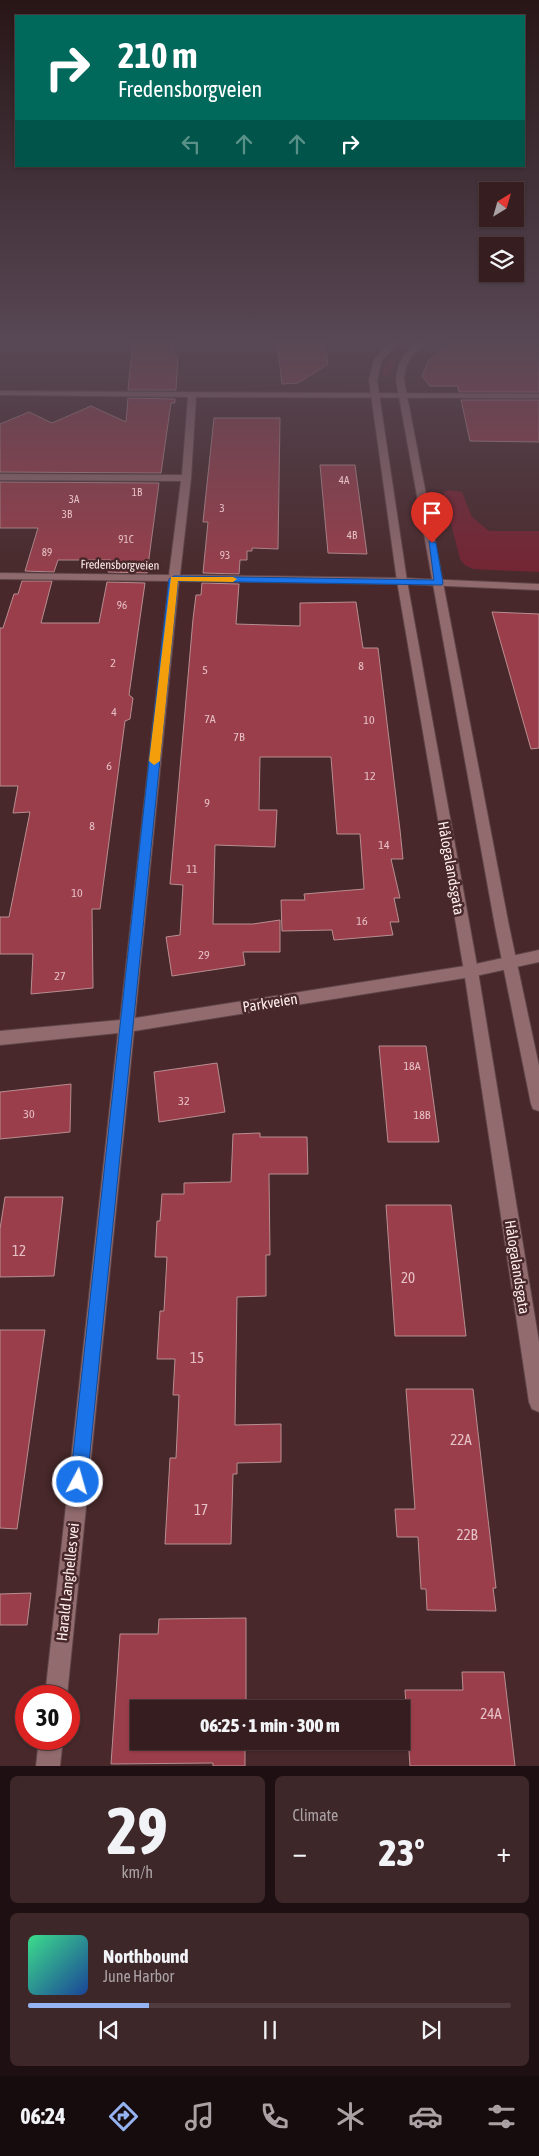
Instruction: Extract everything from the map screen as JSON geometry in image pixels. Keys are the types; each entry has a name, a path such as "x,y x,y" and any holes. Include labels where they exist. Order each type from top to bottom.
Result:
{"street":[{"name":"Harald Langhelles vei","path":"57,1685 186,478 190,423"},
{"name":"Hålogalandsgata","path":"380,423 402,581 471,971 539,1402"},
{"path":"409,423 510,962 539,1104"},
{"path":"0,477 186,478"},
{"name":"Fredensborgveien","path":"0,576 402,581 539,587"},
{"name":"Parkveien","path":"0,1038 126,1026 471,971 539,956"},
{"path":"48,1766 50,1750"}],"shaded area":[{"path":"449,490 462,492 472,517 489,531 539,531 539,572 473,569 465,565 460,559 443,492"}],"building":[{"path":"168,423 161,473 0,472 0,424"},
{"path":"213,423 280,423 278,549 252,548 252,551 247,551 247,560 240,560 239,574 203,573 208,522 203,522"},
{"path":"466,423 539,423 539,442 470,441"},
{"path":"320,465 355,465 367,554 328,553"},
{"path":"0,482 159,483 147,573 108,572 111,560 58,560 54,572 25,571 38,528 0,528"},
{"path":"22,581 52,581 41,623 99,623 107,582 145,583 129,695 133,698 130,719 125,721 100,909 92,909 93,988 31,994 33,954 0,954 0,917 9,917 30,812 13,813 18,786 0,786 0,628 3,628 14,594 18,594"},
{"path":"202,583 239,584 236,624 300,626 300,603 356,602 363,648 378,648 400,830 403,859 391,859 400,898 394,898 399,922 390,922 393,935 334,940 332,930 282,931 281,900 305,900 304,894 364,889 360,834 337,834 331,757 260,757 259,810 277,810 275,847 215,845 213,924 253,924 280,920 280,952 243,952 245,965 172,976 166,937 180,935 183,885 170,884 193,619 196,595 201,595"},
{"path":"492,612 539,614 539,748 531,749"},
{"path":"379,1046 426,1046 439,1142 388,1142"},
{"path":"217,1063 225,1112 159,1122 154,1072"},
{"path":"71,1084 70,1132 0,1139 0,1092"},
{"path":"260,1133 260,1137 307,1137 308,1174 269,1174 270,1255 266,1255 266,1296 237,1297 235,1425 281,1424 281,1462 237,1463 237,1474 233,1474 231,1544 165,1544 170,1458 176,1458 179,1395 173,1395 175,1359 157,1359 160,1311 164,1311 167,1257 155,1257 157,1221 160,1221 162,1194 184,1194 184,1183 231,1182 233,1134"},
{"path":"5,1197 63,1197 54,1276 0,1277 0,1229"},
{"path":"386,1205 451,1205 466,1336 395,1336"},
{"path":"0,1330 45,1330 17,1529 0,1528"},
{"path":"406,1389 473,1389 496,1588 493,1588 496,1611 427,1610 426,1589 421,1589 418,1537 397,1537 395,1509 415,1509"},
{"path":"31,1593 27,1625 0,1625 0,1594"},
{"path":"246,1618 246,1700 130,1700 130,1750 245,1750 245,1766 213,1766 213,1763 111,1764 120,1634 158,1634 159,1619"},
{"path":"462,1672 504,1672 515,1766 410,1766 410,1700 406,1700 405,1690 463,1690"}],"slow traffic":[{"path":"154,761 174,579 233,579"}],"route":[{"path":"78,1482 174,579 439,583 432,543"}]}
